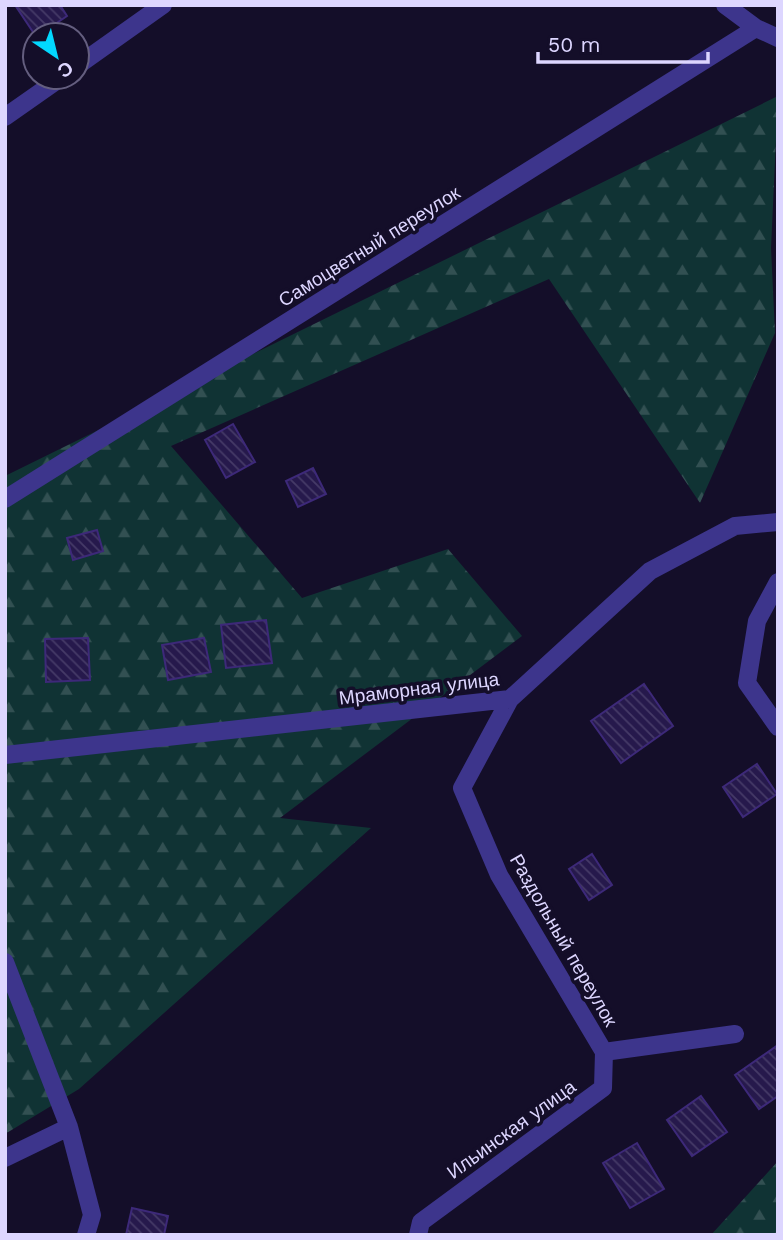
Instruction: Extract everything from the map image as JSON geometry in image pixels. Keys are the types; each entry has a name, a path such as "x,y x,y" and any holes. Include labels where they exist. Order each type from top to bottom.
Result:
{"street":[{"path":"91,56 163,5"},
{"path":"725,5 756,29 778,38"},
{"name":"Самоцветный переулок","path":"5,499 756,29"},
{"path":"5,117 42,91"},
{"name":"Мраморная улица","path":"5,755 510,699 650,571 735,526 778,522"},
{"path":"778,582 757,621 747,683 778,727"},
{"name":"Раздольный переулок","path":"510,699 462,788 499,875 604,1052"},
{"path":"5,962 69,1127 93,1215 86,1235"},
{"path":"604,1052 735,1034"},
{"name":"Ильинская улица","path":"418,1235 421,1222 603,1088 604,1052"},
{"path":"5,1158 69,1127"}],"green space":[{"path":"778,96 771,248 775,333 700,503 549,279 171,446 302,598 448,549 522,636 280,818 371,828 79,1089 5,1134 5,476"},
{"path":"778,1161 778,1235 711,1235"}],"building":[{"path":"15,5 60,5 67,16 60,21 26,21"},
{"path":"233,424 255,462 226,478 205,440"},
{"path":"313,468 326,494 298,507 286,481"},
{"path":"97,530 103,551 73,560 67,538"},
{"path":"266,620 272,663 226,668 221,625"},
{"path":"88,638 90,680 46,682 45,639"},
{"path":"204,638 211,672 168,680 162,645"},
{"path":"644,684 673,726 621,763 591,721"},
{"path":"757,764 777,794 743,817 723,787"},
{"path":"592,854 612,885 589,900 569,869"},
{"path":"778,1045 778,1096 759,1109 735,1075"},
{"path":"701,1096 727,1132 692,1156 667,1120"},
{"path":"637,1143 664,1189 630,1208 603,1163"},
{"path":"132,1208 168,1216 164,1235 126,1235"}]}
